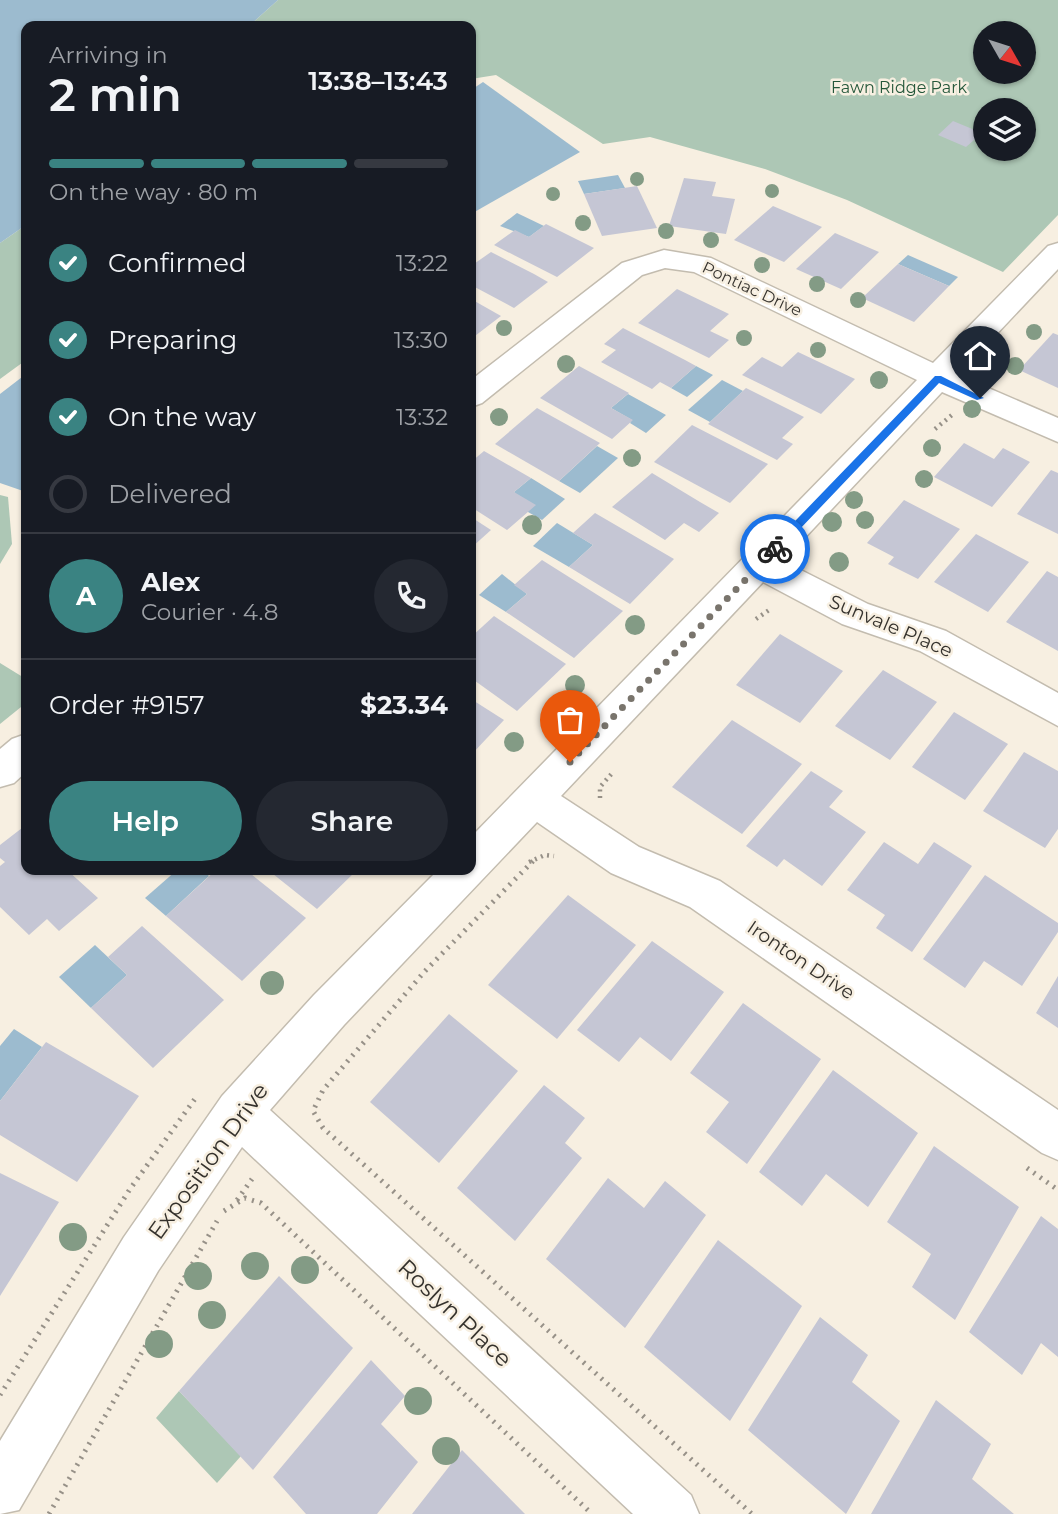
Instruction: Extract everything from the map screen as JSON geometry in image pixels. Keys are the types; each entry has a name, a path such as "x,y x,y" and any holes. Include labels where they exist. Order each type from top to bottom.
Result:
{"street":[{"path":"476,859 1058,252"},
{"name":"Pontiac Drive","path":"476,392 632,270 664,259 701,264 938,378 1058,431"},
{"name":"Sunvale Place","path":"760,565 855,614 933,641 1058,710"},
{"path":"0,771 21,754"},
{"name":"Ironton Drive","path":"534,799 625,860 705,894 1058,1137"},
{"name":"Exposition Drive","path":"0,1491 141,1254 238,1112 329,1010 461,875"},
{"name":"Roslyn Place","path":"238,1112 672,1514"}],"path":[{"path":"933,431 947,417 959,415"},
{"path":"755,620 769,609 781,607"},
{"path":"611,774 620,764"},
{"path":"555,857 545,855 528,863 425,971 323,1090 313,1111 323,1128 752,1514"},
{"path":"1021,1164 1058,1190"},
{"path":"49,1514 220,1216 236,1201 255,1176"},
{"path":"0,1395 130,1189"},
{"path":"236,1201 245,1198 261,1203 592,1514"}],"green space":[{"name":"Fawn Ridge Park","path":"278,0 1058,0 1058,215 1003,272 847,200 765,169 650,137 603,144 496,75 476,78 476,21 255,21"},
{"path":"21,228 21,364 0,379 0,243"},
{"path":"0,495 8,497 12,544 0,564"},
{"path":"0,663 21,676 21,707 0,724"},
{"path":"179,1391 241,1456 217,1483 156,1418"}],"water":[{"path":"0,0 278,0 255,21 21,21 21,228 0,243"},
{"path":"483,82 580,152 476,211 476,87"},
{"path":"618,175 625,188 584,194 578,181"},
{"path":"517,213 544,226 529,237 500,226"},
{"path":"908,255 958,277 949,286 898,264"},
{"path":"696,366 713,375 687,397 671,388"},
{"path":"21,378 21,490 0,483 0,394"},
{"path":"722,380 743,391 710,422 688,410"},
{"path":"628,394 666,415 646,433 630,423 632,420 611,408"},
{"path":"597,446 618,458 580,493 559,481"},
{"path":"531,478 565,499 542,520 528,512 514,492"},
{"path":"557,523 593,545 569,567 533,546"},
{"path":"502,574 527,594 506,612 479,595"},
{"path":"171,875 209,876 166,916 145,898"},
{"path":"95,945 127,975 91,1008 59,977"},
{"path":"14,1029 42,1047 0,1101 0,1046"}],"building":[{"path":"953,121 973,129 973,141 966,147 938,135"},
{"path":"684,178 716,182 712,196 735,199 726,234 669,226"},
{"path":"637,186 657,228 602,236 584,194"},
{"path":"773,206 822,227 784,262 734,240"},
{"path":"546,224 594,248 557,277 494,245 515,230 529,237"},
{"path":"835,233 879,252 841,289 796,269"},
{"path":"491,252 548,282 514,308 476,288 476,262"},
{"path":"898,264 949,286 914,322 862,298"},
{"path":"677,289 729,314 710,331 729,340 709,358 638,323"},
{"path":"476,302 501,316 476,335"},
{"path":"623,328 696,366 671,388 660,382 652,389 601,362 616,350 604,344"},
{"path":"1053,333 1058,335 1058,388 1019,370"},
{"path":"798,352 855,379 821,414 742,375 762,357 782,367"},
{"path":"579,366 629,393 611,408 633,420 612,439 540,398"},
{"path":"746,388 804,417 782,438 793,444 777,460 708,424"},
{"path":"537,408 600,443 559,481 495,444"},
{"path":"692,425 768,464 730,503 654,462"},
{"path":"964,443 994,459 1003,448 1030,462 992,507 934,477"},
{"path":"484,451 531,478 514,492 536,505 507,530 476,510 476,458"},
{"path":"1051,470 1058,473 1058,534 1017,514"},
{"path":"652,473 719,513 699,532 684,523 665,540 612,507"},
{"path":"904,500 960,529 918,579 888,564 894,557 867,543"},
{"path":"595,513 674,559 630,604 569,567 593,545 573,533"},
{"path":"476,520 491,530 476,544"},
{"path":"976,534 1029,562 988,612 934,582"},
{"path":"542,560 623,611 574,658 506,612 527,594 514,585"},
{"path":"1047,571 1058,577 1058,651 1006,622"},
{"path":"494,616 566,664 517,711 476,682 476,632"},
{"path":"780,634 843,671 800,723 736,685"},
{"path":"883,670 937,702 890,760 835,726"},
{"path":"476,702 504,720 476,750"},
{"path":"954,712 1008,744 965,800 912,767"},
{"path":"732,720 802,764 742,834 672,787"},
{"path":"1024,752 1058,771 1058,829 1045,848 983,811"},
{"path":"811,771 843,791 829,807 866,832 822,886 784,859 777,867 746,846"},
{"path":"21,829 21,875 73,875 98,898 59,931 47,919 29,935 0,907 0,866 5,862 0,858 0,845"},
{"path":"884,842 918,864 934,842 972,866 912,952 876,928 885,915 847,890"},
{"path":"211,875 252,875 306,918 242,981 166,916"},
{"path":"274,875 352,875 317,909"},
{"path":"985,875 1058,923 1058,932 1022,986 984,961 965,988 923,959"},
{"path":"568,895 636,945 557,1039 488,985"},
{"path":"142,926 224,1000 153,1068 91,1008 127,975 108,957"},
{"path":"652,941 724,992 671,1061 640,1037 619,1062 577,1030"},
{"path":"1058,976 1058,1028 1036,1013"},
{"path":"743,1003 821,1059 747,1164 706,1132 729,1102 690,1073"},
{"path":"449,1014 518,1071 439,1163 370,1102"},
{"path":"46,1042 139,1096 77,1182 0,1135 0,1101"},
{"path":"833,1070 918,1133 868,1207 826,1174 802,1206 759,1172"},
{"path":"544,1085 585,1118 565,1143 582,1158 515,1241 457,1188"},
{"path":"934,1146 1019,1207 955,1320 912,1287 931,1254 887,1222"},
{"path":"0,1173 59,1202 0,1296"},
{"path":"608,1178 644,1208 665,1181 706,1215 625,1328 546,1259"},
{"path":"1041,1216 1058,1229 1058,1357 1041,1343 1022,1375 969,1332"},
{"path":"718,1240 802,1306 730,1421 644,1347"},
{"path":"279,1276 353,1348 253,1470 179,1391"},
{"path":"820,1317 868,1355 852,1382 900,1421 846,1514 748,1430"},
{"path":"371,1360 405,1396 381,1424 418,1462 377,1514 306,1514 273,1477"},
{"path":"936,1400 991,1444 972,1479 1014,1514 871,1514"},
{"path":"462,1450 525,1514 412,1514"}],"way so far":[{"path":"570,762 775,549"}],"route":[{"path":"775,549 938,378 980,398"}]}
